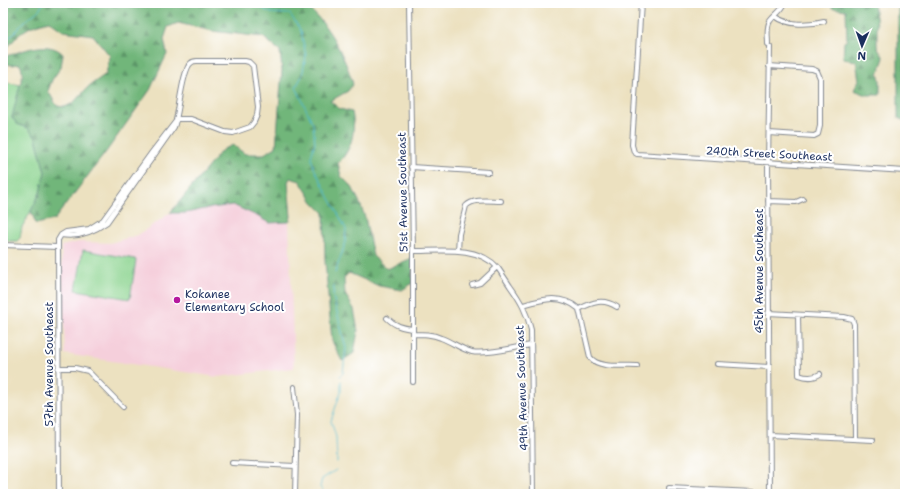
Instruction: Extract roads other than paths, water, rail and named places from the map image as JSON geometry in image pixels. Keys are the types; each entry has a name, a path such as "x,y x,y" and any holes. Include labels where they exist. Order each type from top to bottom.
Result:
{"street":[{"name":"51st Avenue Southeast","path":"409,3 413,251 413,382"},
{"name":"240th Street Southeast","path":"641,3 632,145 634,152 637,154 905,171"},
{"name":"45th Avenue Southeast","path":"770,493 768,313 768,27 770,21 783,8 785,3"},
{"path":"775,16 782,21 790,23 814,24 824,21"},
{"name":"57th Avenue Southeast","path":"59,494 58,240 61,235 81,235 95,230 107,222 151,156 174,126 177,119 177,111 188,66 192,62 245,61 249,62 252,66 254,70 258,107 257,115 250,127 233,133 225,132 191,119 177,119"},
{"path":"769,66 812,69 817,71 820,78 820,126 818,134 814,136 769,133"},
{"path":"411,167 489,172"},
{"path":"768,201 796,202 803,199"},
{"path":"458,251 459,234 466,206 474,201 501,201"},
{"path":"3,246 57,247"},
{"path":"413,251 458,251 478,255 497,267 480,283 472,285"},
{"name":"49th Avenue Southeast","path":"497,267 523,305 528,318 531,345 533,494"},
{"path":"523,305 544,299 555,299 572,303 579,309 592,361 601,364 637,366"},
{"path":"579,309 591,303 600,302 610,303 617,307"},
{"path":"768,313 844,317 852,319 854,324 855,440"},
{"path":"798,315 800,375 804,377 815,377 820,374"},
{"path":"387,318 393,324 413,331 429,334 474,352 492,351 531,345"},
{"path":"716,364 769,367"},
{"path":"58,368 75,368 88,371 123,408"},
{"path":"294,387 297,415 295,494"},
{"path":"770,435 873,440"},
{"path":"232,463 295,466"},
{"path":"669,488 798,494"}],"waterway":[{"path":"3,41 12,35 25,21 38,11 43,3"},
{"path":"251,3 271,13 290,14 301,31 306,56 302,76 296,87 313,124 315,142 311,157 314,168 346,229 345,244 335,273"},
{"path":"334,286 333,296 346,348 343,373 340,376"},
{"path":"337,462 336,437 331,421 341,391 341,381"},
{"path":"325,494 320,487 322,479 336,470"}],"place":[{"name":"Kokanee Elementary School","path":"177,300"}]}
